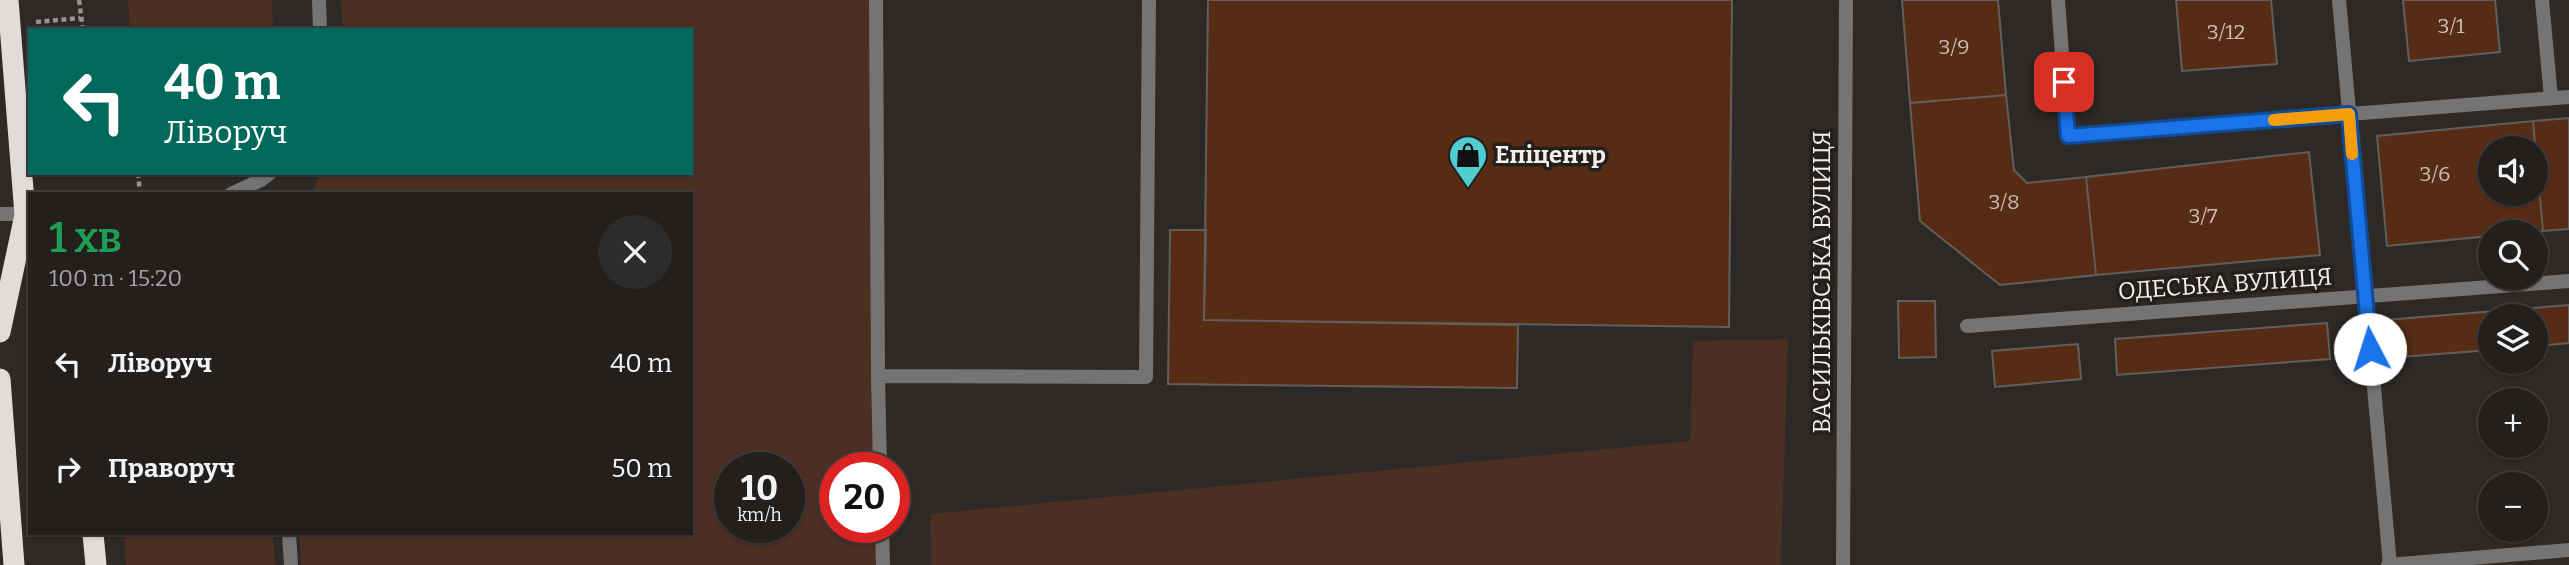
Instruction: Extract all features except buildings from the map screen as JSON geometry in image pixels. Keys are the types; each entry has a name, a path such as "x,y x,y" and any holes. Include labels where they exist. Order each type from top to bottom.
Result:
{"highway":[{"path":"0,332 28,218 6,52 8,0"},
{"path":"0,379 14,565"},
{"path":"93,535 96,565"}],"street":[{"path":"319,0 320,28"},
{"path":"876,0 880,452"},
{"path":"878,376 1146,377 1149,0"},
{"name":"ВАСИЛЬКІВСЬКА ВУЛИЦЯ","path":"1843,565 1846,0"},
{"path":"2058,0 2068,136 2569,96"},
{"path":"2339,0 2389,565 2569,550"},
{"path":"2542,0 2551,98"},
{"path":"235,192 267,175"},
{"path":"0,214 28,218"},
{"name":"ОДЕСЬКА ВУЛИЦЯ","path":"1967,326 2569,281"},
{"path":"289,535 291,565"},
{"path":"882,543 883,565"}],"path":[{"path":"79,0 83,28"}],"shaded area":[{"path":"128,0 272,0 273,28 130,28"},
{"path":"341,0 876,0 880,452 819,452 819,543 882,543 883,565 301,565 299,535 693,535 693,192 312,192 319,175 693,175 693,28 343,28"},
{"path":"1788,339 1781,565 931,565 930,514 1690,441 1693,341"},
{"path":"124,535 273,535 275,565 126,565"}],"slow traffic":[{"path":"2274,120 2349,114 2352,154"}],"place":[{"name":"Епіцентр","path":"1468,189"}],"route":[{"path":"2064,82 2068,136 2349,114 2370,349"}]}
